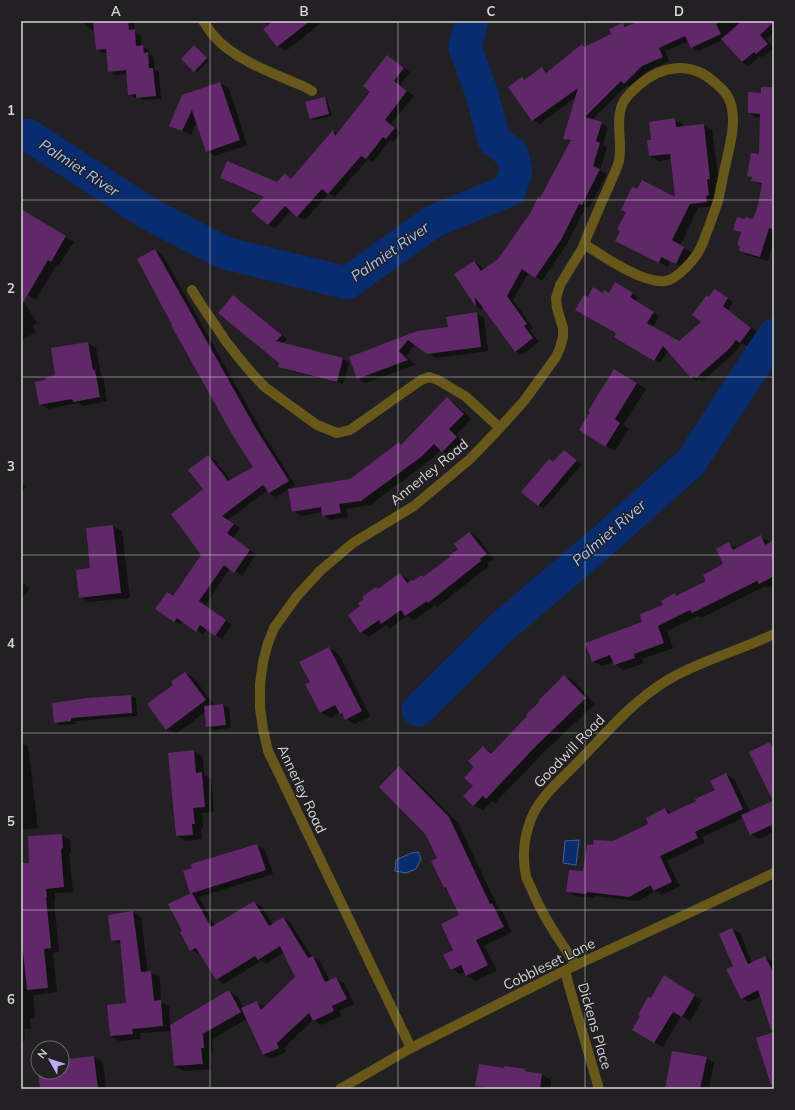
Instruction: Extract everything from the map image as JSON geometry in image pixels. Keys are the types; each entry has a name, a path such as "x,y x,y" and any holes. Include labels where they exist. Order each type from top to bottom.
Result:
{"street":[{"path":"203,21 214,36 224,46 244,59 312,91"},
{"name":"Annerley Road","path":"411,1048 268,751 260,708 260,684 263,662 274,628 297,596 320,571 353,543 414,506 470,459 524,401 556,357 563,338 563,328 557,308 556,298 560,285 570,271 584,244 619,162 621,146 619,123 620,112 624,102 632,91 646,79 664,70 676,67 698,71 710,78 728,97 732,109 732,132 718,201 701,247 691,261 678,275 667,281 656,282 643,278 622,267 584,244"},
{"path":"192,290 204,311 239,359 260,383 317,424 337,433 350,430 421,380 429,378 438,380 465,396 500,428"},
{"name":"Goodwill Road","path":"576,965 548,921 535,898 526,877 524,857 525,839 531,818 542,800 628,710 651,692 666,681 692,668 774,634"},
{"name":"Cobbleset Lane","path":"340,1089 411,1048 576,965 774,873"},
{"name":"Dickens Place","path":"565,971 568,986 599,1089"}],"water":[{"path":"579,840 576,865 563,863 565,841"},
{"path":"418,852 421,859 416,869 406,873 395,871 396,860 411,853"}],"building":[{"path":"93,21 128,21 129,30 135,29 136,46 143,45 144,53 148,52 149,68 153,68 156,96 136,98 136,94 128,95 126,70 108,72 106,49 96,50"},
{"path":"273,21 310,21 277,47 263,29"},
{"path":"639,21 721,21 716,24 721,34 691,48 685,36 659,48 663,57 642,66 624,84 621,81 585,117 602,122 596,141 600,143 593,166 600,169 582,205 579,204 561,240 535,278 522,269 507,296 527,324 524,326 533,338 515,352 475,297 476,307 454,274 474,261 481,271 498,259 531,212 571,140 563,139 578,88 532,121 508,87 522,77 524,80 542,67 546,73 582,44 584,47 611,34 609,29 623,23 625,27"},
{"path":"742,21 774,22 760,35 768,44 756,54 754,52 742,62 721,39"},
{"path":"194,45 207,58 194,72 181,59"},
{"path":"387,55 404,68 394,81 407,91 385,120 395,128 386,139 383,137 366,159 361,156 328,194 322,189 297,217 285,206 268,225 251,211 264,197 220,178 227,161 277,182 285,173 291,179 333,130 335,136 370,92 363,86"},
{"path":"220,82 240,140 206,152 192,110 182,131 169,126 182,95"},
{"path":"761,87 774,87 774,230 769,228 760,257 739,251 740,246 737,245 741,232 733,230 737,217 753,219 758,205 762,183 751,181 752,177 747,176 751,153 759,154 760,114 748,113 748,92 761,93"},
{"path":"325,97 329,114 310,119 305,102"},
{"path":"675,118 676,127 704,124 710,179 707,179 709,195 706,196 707,202 690,204 672,240 684,247 676,264 661,257 659,263 615,241 620,231 617,229 626,212 621,210 632,187 637,189 642,180 675,197 670,154 649,156 647,140 651,140 649,122"},
{"path":"21,209 66,236 51,262 48,260 21,306"},
{"path":"155,249 255,427 289,481 269,493 263,485 222,516 234,524 227,533 250,550 234,573 224,565 199,601 226,620 215,636 200,625 196,632 177,618 174,622 155,609 167,592 173,596 201,555 171,514 203,489 188,470 208,455 228,481 253,467 233,436 171,325 137,259"},
{"path":"615,282 633,293 630,297 654,312 647,323 679,341 701,322 692,315 706,296 708,297 715,289 728,298 723,306 751,328 740,343 736,340 730,348 696,378 694,376 691,378 663,346 654,361 614,337 616,333 575,310 584,295 588,297 593,287 603,293 604,290 609,293"},
{"path":"233,295 282,335 276,341 343,358 337,382 278,367 279,363 218,313"},
{"path":"477,312 481,347 427,354 408,340 399,351 408,360 357,379 349,357 417,331 448,327 446,317"},
{"path":"88,342 100,397 74,402 71,399 39,405 35,382 45,380 45,378 55,375 51,348"},
{"path":"614,369 637,383 615,419 620,423 605,447 579,430 590,412 588,411"},
{"path":"447,397 464,414 449,429 457,437 442,452 434,444 421,457 361,501 339,504 341,513 322,516 321,507 292,512 288,489 350,479 399,442 401,445"},
{"path":"564,450 577,460 538,506 521,492 549,459 553,462"},
{"path":"113,525 121,593 79,598 76,570 90,568 86,528"},
{"path":"469,532 487,554 480,559 481,561 428,603 427,601 405,616 401,610 381,624 379,620 360,633 348,615 360,606 358,603 364,599 362,597 376,587 378,589 400,573 407,583 422,575 423,577 450,557 449,556 458,549 454,544"},
{"path":"761,535 765,545 774,540 774,576 759,584 757,581 692,613 690,610 658,626 664,643 634,654 635,658 614,665 610,655 592,662 585,643 642,622 640,614 663,605 661,601 675,593 676,596 706,581 703,575 723,564 716,549 729,542 733,550"},
{"path":"329,647 362,711 345,720 342,713 340,714 335,705 320,713 305,684 310,682 299,662"},
{"path":"185,672 206,700 166,730 147,704 173,685 171,682"},
{"path":"564,675 586,698 536,746 486,799 483,796 473,806 463,796 473,786 464,778 474,767 468,761 483,746 491,754 527,716 526,715 539,702 538,701"},
{"path":"131,695 132,713 71,718 71,721 54,723 52,703 87,698"},
{"path":"223,704 226,725 206,727 204,706"},
{"path":"770,742 774,751 774,824 750,835 741,815 773,801 749,752"},
{"path":"194,750 196,773 202,772 205,807 193,808 195,824 192,824 193,835 176,836 168,753"},
{"path":"399,766 449,817 490,904 492,903 504,927 476,940 488,965 466,976 461,965 451,970 443,955 453,950 441,924 459,915 446,887 444,888 431,861 437,858 426,835 379,787"},
{"path":"726,773 743,809 695,832 698,838 660,856 672,882 653,891 651,885 629,897 587,892 587,894 566,892 569,870 583,871 587,845 593,845 594,840 613,841 648,824 646,818 665,808 668,814 696,801 695,799 715,790 710,781"},
{"path":"62,834 63,848 61,849 64,887 46,889 51,948 44,949 48,988 27,990 23,951 21,951 21,863 29,863 28,836"},
{"path":"257,844 266,870 192,893 211,927 254,901 269,926 283,917 308,958 313,956 325,982 336,977 347,999 332,1006 334,1011 313,1021 309,1013 277,1043 279,1048 263,1055 241,1008 257,1001 261,1010 295,977 280,946 258,960 255,956 216,980 196,948 190,951 180,932 182,931 168,904 191,893 183,871 192,868 191,864"},
{"path":"133,911 141,972 151,971 154,1001 161,1000 163,1026 132,1029 133,1034 110,1036 107,1005 126,1003 120,940 111,941 108,915"},
{"path":"732,928 748,964 765,956 774,974 774,1029 771,1030 758,990 741,999 726,969 733,966 719,934"},
{"path":"664,975 695,995 682,1017 673,1012 654,1043 632,1030 648,997 651,998"},
{"path":"229,990 241,1012 203,1034 204,1048 201,1048 203,1064 174,1066 170,1025"},
{"path":"774,1032 774,1085 771,1085 756,1038"},
{"path":"672,1051 707,1057 700,1089 665,1089"},
{"path":"94,1056 98,1089 40,1089 39,1080 70,1080 70,1059"},
{"path":"479,1064 504,1068 505,1066 526,1069 525,1071 542,1074 540,1089 493,1089 475,1086"}],"waterway":[{"name":"Palmiet River","path":"21,136 28,135 149,214 225,253 347,283 434,221 510,190 516,170 512,154 494,140 481,91 465,47 472,21"},
{"name":"Palmiet River","path":"418,710 501,628 603,541 691,462 774,335"}]}
